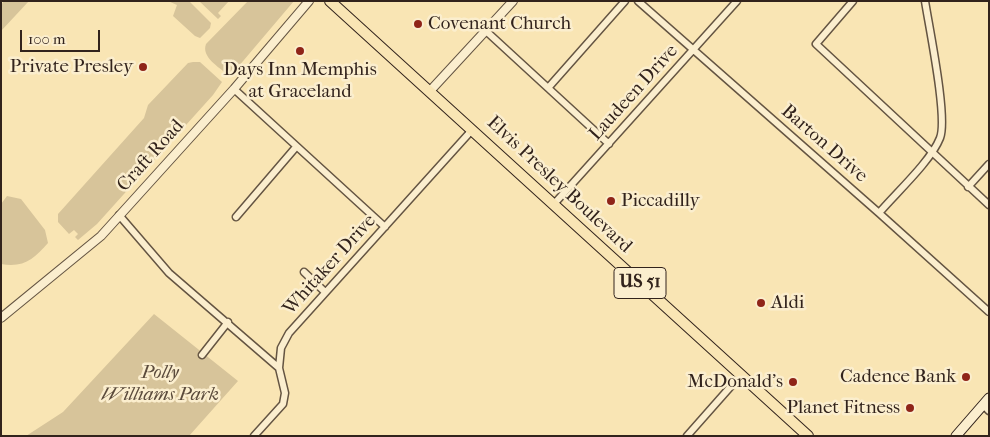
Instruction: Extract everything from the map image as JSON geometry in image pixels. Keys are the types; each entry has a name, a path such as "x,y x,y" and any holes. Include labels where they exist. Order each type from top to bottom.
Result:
{"main road":[{"name":"Elvis Presley Boulevard","path":"330,1 808,436"},
{"path":"956,436 987,405"}],"street":[{"name":"Craft Road","path":"1,318 101,236 234,89 309,1"},
{"path":"430,91 513,1"},
{"path":"548,88 626,1"},
{"name":"Barton Drive","path":"638,1 989,312"},
{"name":"Laudeen Drive","path":"554,204 737,1"},
{"path":"854,1 816,44 989,205"},
{"path":"879,213 933,152 941,137 941,112 925,1"},
{"path":"486,31 609,144"},
{"path":"234,89 385,227"},
{"name":"Whitaker Drive","path":"254,436 283,404 285,393 279,368 281,348 289,333 472,130"},
{"path":"236,217 296,147"},
{"path":"968,187 989,164"},
{"path":"119,216 169,273 279,368"},
{"path":"304,272 325,292"},
{"path":"202,355 228,322"},
{"path":"686,436 740,376"}],"green space":[{"path":"4,1 29,1 1,31 1,5"},
{"path":"168,1 189,1 211,23 210,28 200,38 195,36 173,16 177,5"},
{"path":"199,1 229,1 218,13 221,16 218,19"},
{"path":"248,1 294,1 238,67 228,75 208,57 205,49 206,44"},
{"path":"200,62 222,82 213,95 97,224 78,240 75,237 78,234 74,230 69,234 58,222 58,214 144,118 148,105 188,63"},
{"path":"7,196 21,199 45,230 48,243 33,258 16,265 1,264 1,204"},
{"name":"Polly Williams Park","path":"154,314 238,381 189,436 26,436 63,412"}],"place":[{"name":"Covenant Church","path":"418,24"},
{"name":"Days Inn Memphis at Graceland","path":"300,51"},
{"name":"Private Presley","path":"143,67"},
{"name":"Piccadilly","path":"611,201"},
{"name":"Aldi","path":"761,303"},
{"name":"Cadence Bank","path":"966,377"},
{"name":"McDonald's","path":"793,382"},
{"name":"Planet Fitness","path":"910,408"}]}
